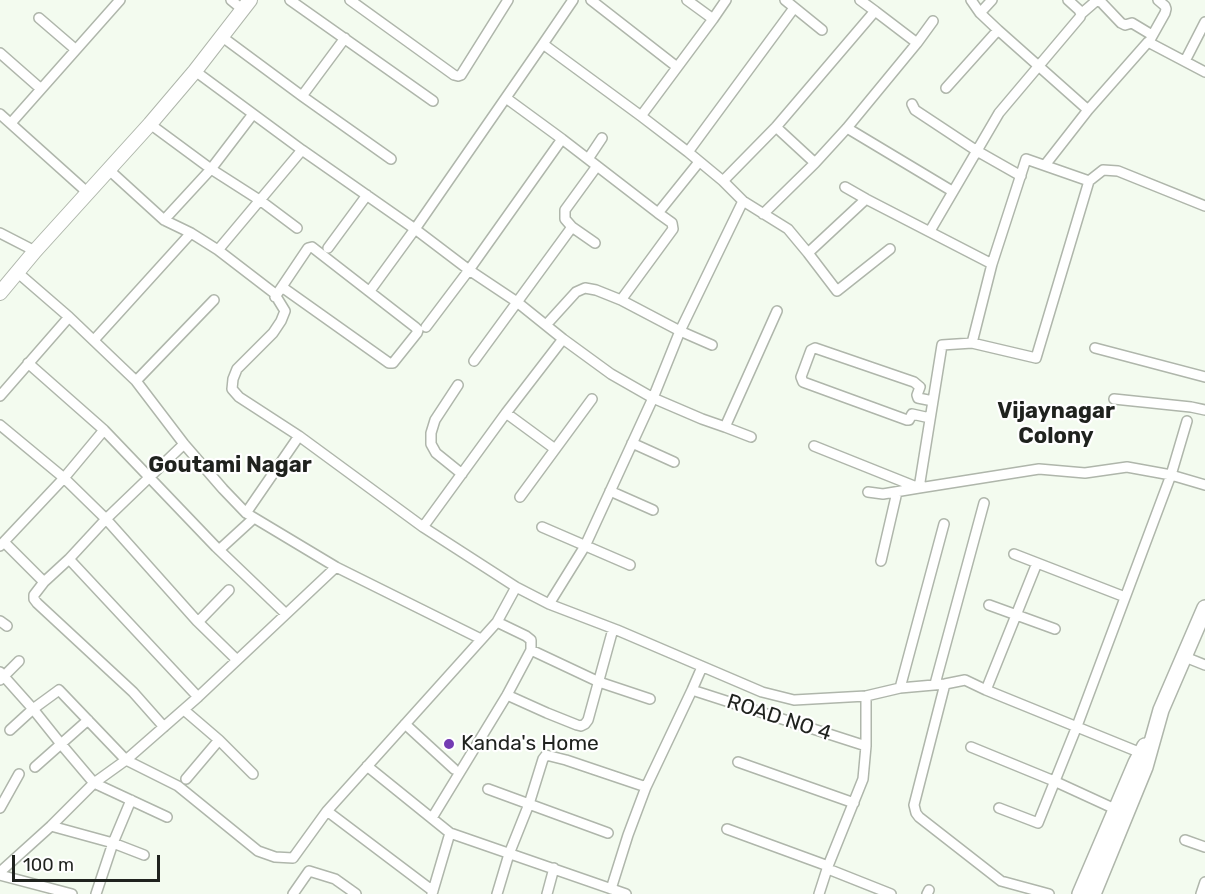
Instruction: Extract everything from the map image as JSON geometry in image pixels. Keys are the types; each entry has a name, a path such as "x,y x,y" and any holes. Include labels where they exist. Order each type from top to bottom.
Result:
{"main road":[{"path":"0,293 150,124 246,5"},
{"path":"1093,894 1145,767 1161,710 1205,608"},
{"path":"1080,894 1136,763 1155,730"}],"street":[{"path":"11,123 120,0"},
{"path":"231,0 246,5"},
{"path":"290,0 434,101"},
{"path":"350,0 458,76 461,75 508,0"},
{"path":"372,288 573,0"},
{"path":"591,0 677,67"},
{"path":"687,0 712,19"},
{"path":"641,116 726,0"},
{"path":"785,0 822,30"},
{"path":"860,0 917,43"},
{"path":"971,0 980,13 998,30 1088,110"},
{"path":"980,13 992,0"},
{"path":"1068,0 1081,14"},
{"path":"1046,165 1088,110 1150,38 1166,9 1158,0"},
{"path":"930,231 999,113 1081,14 1096,1 1101,2 1121,23 1125,25 1132,23 1150,38 1205,72"},
{"path":"688,152 794,8"},
{"path":"723,181 776,127 875,11"},
{"path":"39,18 75,49"},
{"path":"763,214 815,164 847,128 933,21"},
{"path":"1185,61 1205,22"},
{"path":"946,88 998,30"},
{"path":"221,36 391,159"},
{"path":"302,96 345,38"},
{"path":"543,44 688,152 743,201 788,229 837,291 890,249"},
{"path":"0,53 41,89"},
{"path":"195,71 469,270 517,302 562,339 611,374 653,398 751,437"},
{"path":"506,98 672,223 673,229 621,300"},
{"path":"912,104 915,110 976,151 1021,176"},
{"path":"0,114 88,193"},
{"path":"164,220 211,169 253,114"},
{"path":"150,124 297,228"},
{"path":"776,127 815,164"},
{"path":"847,128 952,191"},
{"path":"588,159 602,138"},
{"path":"426,327 562,139"},
{"path":"218,250 302,150"},
{"path":"972,343 992,264 1026,159 1089,180"},
{"path":"658,213 699,162"},
{"path":"595,243 572,227 564,215 567,206 597,166"},
{"path":"108,169 164,220 218,250 274,293 285,311 282,321 273,333 237,369 232,379 232,389 239,397 299,436 423,527 516,587 549,604 760,692 794,699 866,696 900,688 966,680 1141,753"},
{"path":"919,488 942,345 972,343 1036,358 1089,180 1102,170 1118,171 1205,206"},
{"path":"845,187 992,264"},
{"path":"328,248 367,195"},
{"path":"808,253 866,199"},
{"path":"549,604 585,546 653,398 680,331 743,201"},
{"path":"474,361 572,227"},
{"path":"0,233 35,251"},
{"path":"94,340 191,233"},
{"path":"280,303 288,292 308,248 312,247 415,327 417,333 393,363 389,363 288,292"},
{"path":"17,272 69,317 136,381 184,444 223,489 250,515 336,567 481,639"},
{"path":"546,325 576,292 585,288 621,300 712,345"},
{"path":"280,303 288,292"},
{"path":"136,381 214,300"},
{"path":"725,427 777,311"},
{"path":"0,396 69,317"},
{"path":"423,527 562,339"},
{"path":"930,418 912,414 907,420 803,382 801,377 811,350 815,348 914,382 920,387 918,398 933,401"},
{"path":"1095,348 1205,377"},
{"path":"28,363 104,430 219,550 286,614"},
{"path":"458,385 435,420 431,433 431,444 436,453 462,474"},
{"path":"519,497 592,399"},
{"path":"1114,399 1205,410"},
{"path":"506,413 555,449"},
{"path":"999,808 1038,824 1171,475 1187,421"},
{"path":"0,425 64,478 106,519 198,622 237,660"},
{"path":"44,582 2,544 64,478 104,430"},
{"path":"219,550 250,515 299,436"},
{"path":"632,443 674,462"},
{"path":"164,727 133,692 36,603 34,596 44,582 106,519 184,444"},
{"path":"814,446 919,488"},
{"path":"868,492 882,494 897,492 1039,469 1085,473 1127,467 1171,475 1205,485"},
{"path":"610,491 653,510"},
{"path":"880,561 897,492"},
{"path":"984,503 940,684 914,805 919,817 1001,881 1049,894"},
{"path":"900,688 944,525"},
{"path":"542,527 630,566"},
{"path":"1014,554 1125,597"},
{"path":"69,559 198,697"},
{"path":"986,690 1037,563"},
{"path":"72,894 38,890 0,873 94,783 126,760 184,710 336,567"},
{"path":"293,858 327,811 497,622 516,587"},
{"path":"198,622 229,590"},
{"path":"989,605 1055,629"},
{"path":"432,818 507,695 531,650 531,640 497,622"},
{"path":"507,695 547,714 581,726 585,724 613,629"},
{"path":"531,650 599,682 650,699"},
{"path":"1185,657 1205,665"},
{"path":"19,661 1,676 33,709 94,783 167,818"},
{"path":"605,889 646,787 702,667"},
{"path":"10,730 59,690 126,760 178,786 258,851 275,857 293,858 309,871 335,879 356,894"},
{"name":"ROAD NO 4","path":"692,690 866,746"},
{"path":"819,894 863,779 866,746 866,696"},
{"path":"184,710 219,740 253,774"},
{"path":"35,767 88,720"},
{"path":"405,724 454,769"},
{"path":"186,779 219,740"},
{"path":"971,747 1115,809"},
{"path":"497,894 543,759 547,755 646,787"},
{"path":"738,762 854,803"},
{"path":"367,766 450,833 554,868 605,889 626,894"},
{"path":"0,808 19,774"},
{"path":"488,789 608,833"},
{"path":"96,894 113,843 131,800"},
{"path":"327,811 433,893 450,833"},
{"path":"51,826 113,843 144,855"},
{"path":"727,829 828,867 888,893"},
{"path":"1185,840 1205,847"},
{"path":"547,894 554,868"},
{"path":"293,894 309,871"},
{"path":"1201,894 1205,882"}],"place":[{"name":"Kanda's Home","path":"449,744"}],"district":[{"name":"Vijaynagar Colony","path":"1056,425"},
{"name":"Goutami Nagar","path":"230,466"}]}
